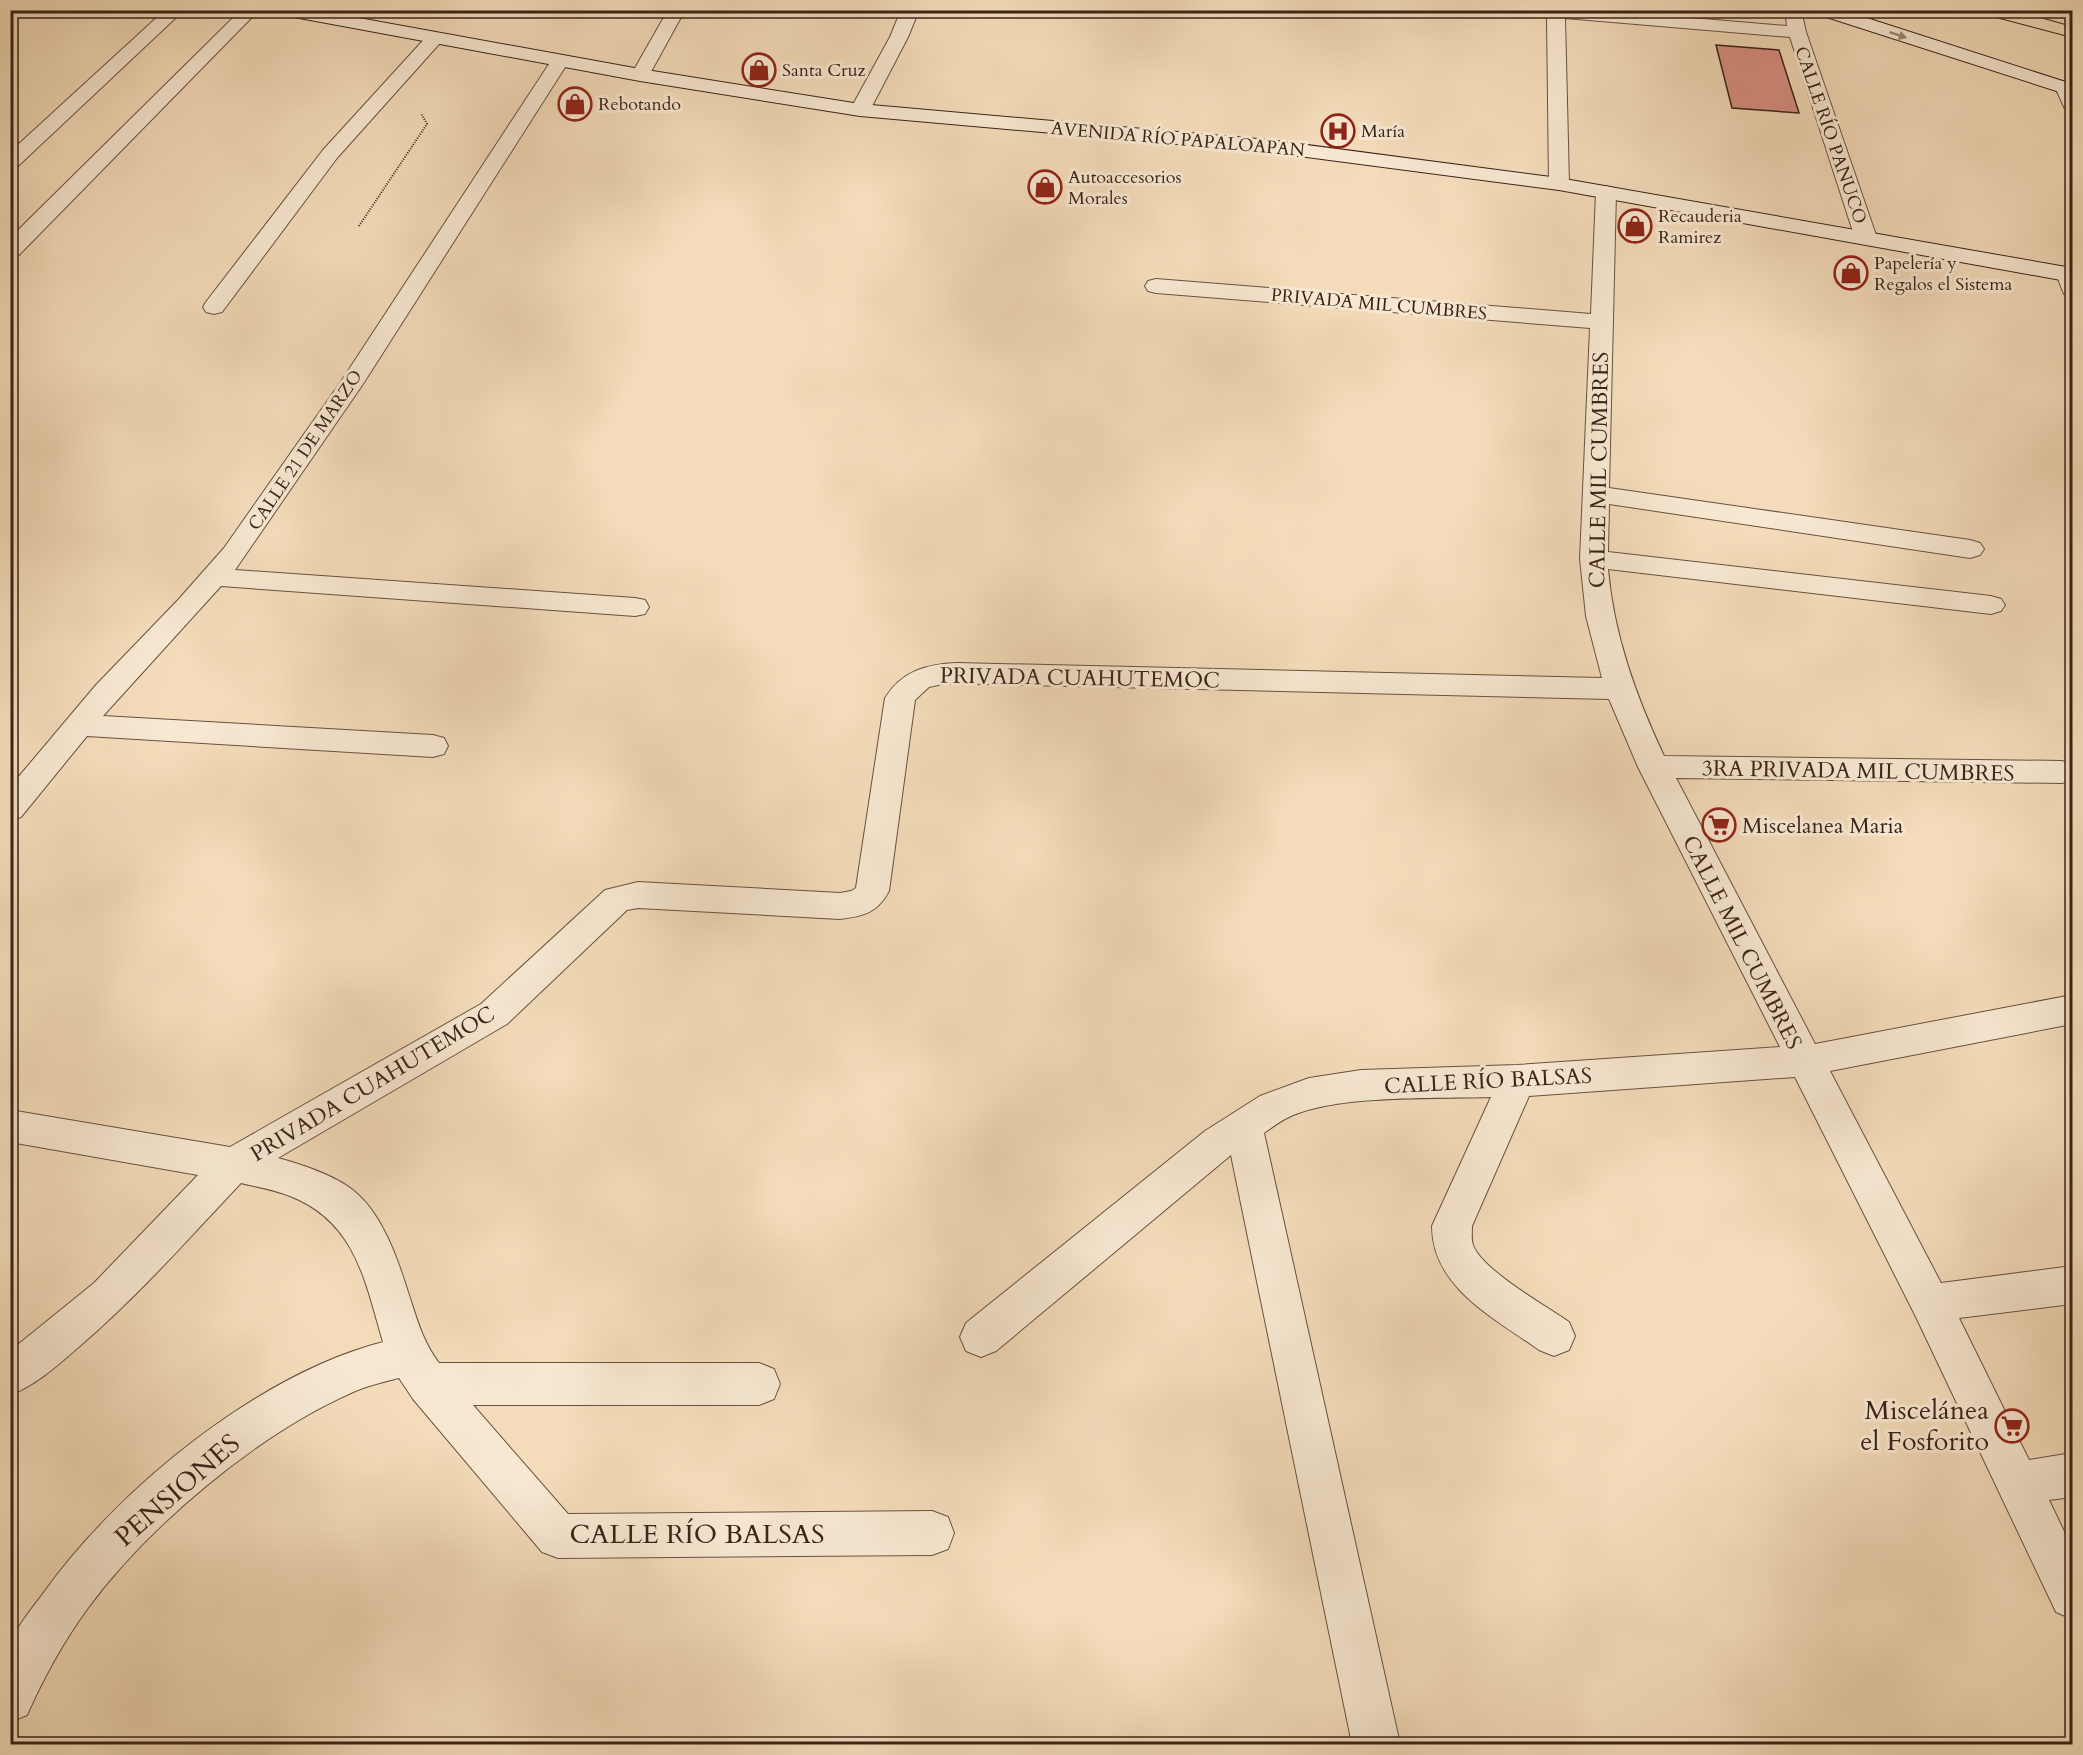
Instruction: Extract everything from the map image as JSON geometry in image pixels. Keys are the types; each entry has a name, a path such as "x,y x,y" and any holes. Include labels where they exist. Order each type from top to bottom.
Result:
{"highway":[{"path":"1991,10 2073,32"}],"street":[{"path":"10,163 176,10"},
{"path":"10,251 250,10"},
{"name":"AVENIDA RÍO PAPALOAPAN","path":"283,10 640,75 860,110 1269,146 1559,184 1866,238 2071,280"},
{"path":"640,75 677,10"},
{"path":"860,110 899,37 910,10"},
{"path":"1526,10 1797,32"},
{"name":"CALLE RÍO PANUCO","path":"1793,10 1797,32 1866,238"},
{"path":"1822,10 2068,88 2073,105"},
{"path":"1556,12 1559,184"},
{"path":"214,308 330,154 434,39"},
{"name":"CALLE 21 DE MARZO","path":"10,809 78,725 234,554 351,384 560,60"},
{"name":"CALLE MIL CUMBRES","path":"1605,192 1594,494 1595,596 1601,630 1618,689 1654,767 1804,1061"},
{"name":"PRIVADA MIL CUMBRES","path":"1156,286 1602,322"},
{"path":"1594,494 1970,549"},
{"path":"1594,559 1991,605"},
{"path":"215,577 635,607"},
{"name":"PRIVADA CUAHUTEMOC","path":"10,1376 34,1359 108,1296 234,1164 494,1014 616,898 638,895 840,906 857,904 868,898 872,891 900,698 911,684 930,674 1618,689"},
{"path":"78,725 433,746"},
{"name":"3RA PRIVADA MIL CUMBRES","path":"1654,767 2062,772"},
{"name":"CALLE RÍO BALSAS","path":"981,1337 1218,1143 1273,1107 1309,1094 1361,1086 1517,1081 1804,1061 2073,1009"},
{"path":"1804,1061 1930,1303 2073,1596"},
{"path":"1517,1081 1452,1226 1452,1244 1458,1259 1473,1277 1554,1336"},
{"path":"1243,1125 1376,1744"},
{"name":"CALLE RÍO BALSAS","path":"10,1126 234,1164 299,1181 340,1203 366,1235 418,1370 558,1536 932,1533"},
{"path":"1930,1303 2073,1285"},
{"name":"PENSIONES","path":"10,1698 24,1666 63,1602 118,1536 184,1476 250,1427 310,1391 359,1369 759,1384"},
{"path":"2018,1483 2073,1475"}],"path":[{"path":"359,226 427,124 417,108"}],"building":[{"path":"1716,45 1779,50 1799,113 1732,108"}],"place":[{"name":"Santa Cruz","path":"759,70"},
{"name":"Rebotando","path":"575,104"},
{"name":"María","path":"1338,131"},
{"name":"Autoaccesorios Morales","path":"1045,187"},
{"name":"Recauderia Ramirez","path":"1635,226"},
{"name":"Papelería y Regalos el Sistema","path":"1851,273"},
{"name":"Miscelanea Maria","path":"1719,825"},
{"name":"Miscelánea el Fosforito","path":"2012,1426"}]}
